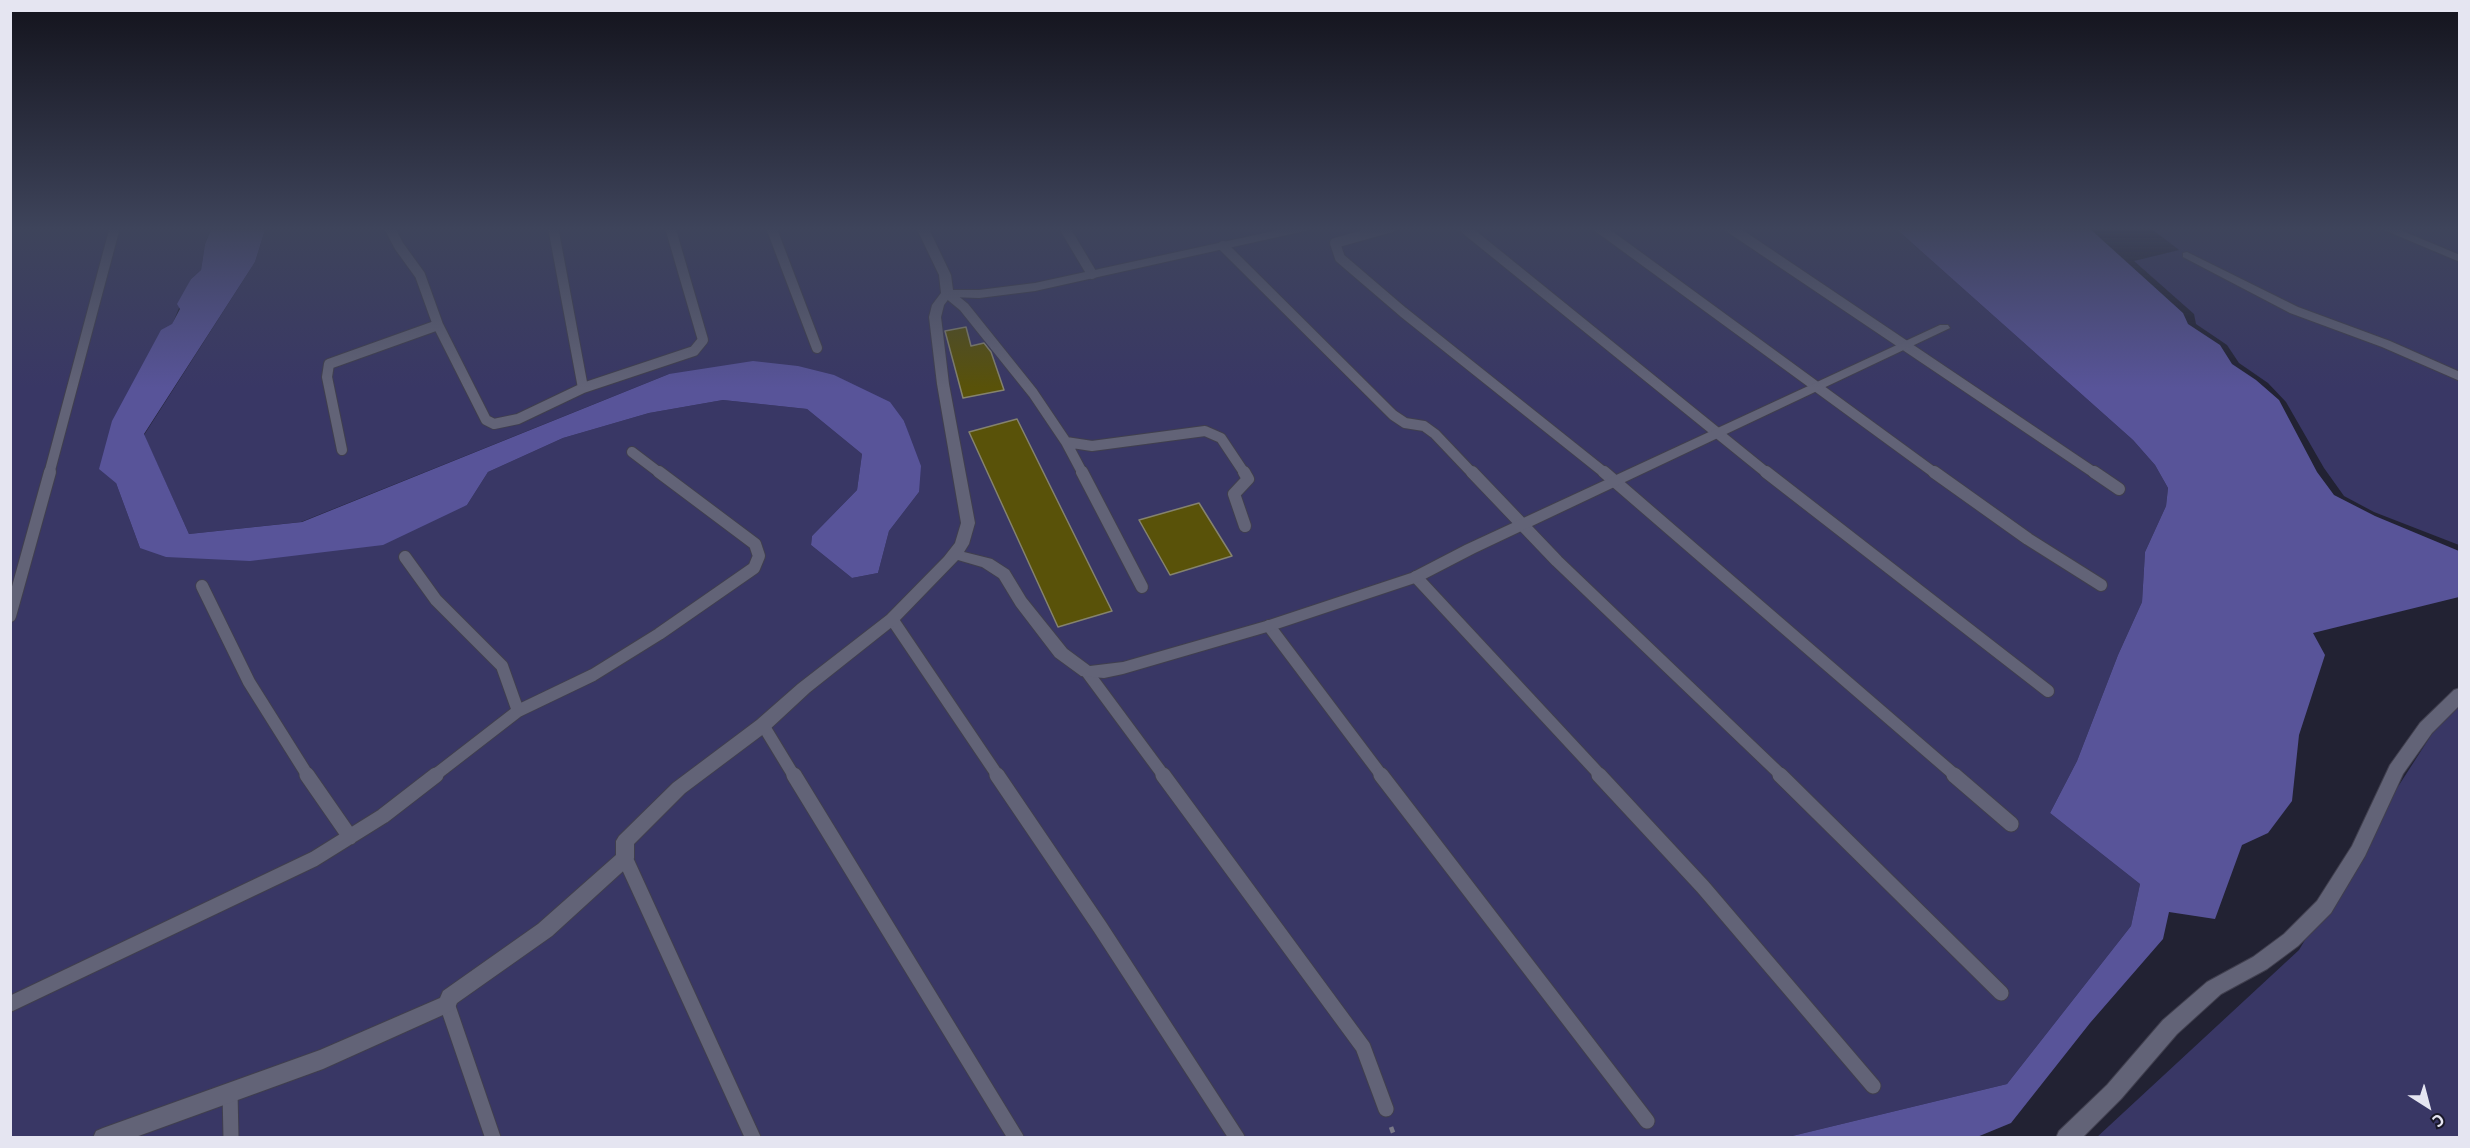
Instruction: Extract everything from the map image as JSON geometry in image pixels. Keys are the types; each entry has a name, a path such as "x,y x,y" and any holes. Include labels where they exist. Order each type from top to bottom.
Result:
{"street":[{"path":"103,1137 323,1059 447,1004 450,997 544,930 625,858 625,841 679,788 763,725 804,688 892,619 962,544 968,523 943,384 935,317 938,305 947,293 946,281"},
{"path":"947,293 979,294 1035,287 1063,281"},
{"path":"2237,281 2294,310 2386,344 2460,377"},
{"path":"954,554 987,563 1004,574 1021,602 1061,653 1087,672 1104,672 1123,668 1269,626 1416,577 1615,481 1944,328"},
{"path":"2066,1137 2114,1092 2170,1027 2205,995 2260,963 2283,946 2324,907 2359,851 2396,770 2426,728 2460,694"}],"lane":[{"path":"10,616 102,281"},
{"path":"422,281 438,325 486,420 494,424 518,419 583,388 694,351 703,340 686,281"},
{"path":"563,281 583,388"},
{"path":"791,281 817,348"},
{"path":"1258,281 1393,415 1405,423 1424,426 1435,434 1524,524 1557,561 1839,831 2001,993"},
{"path":"1366,281 1615,481 1674,535 2011,824"},
{"path":"1528,281 1716,434 2048,691"},
{"path":"1669,281 1818,386 1901,450 2028,539 2102,585"},
{"path":"1807,281 2119,489"},
{"path":"947,293 964,307 1013,367 1066,442 1142,588"},
{"path":"342,450 327,377 329,364 438,325"},
{"path":"1066,442 1092,446 1205,431 1221,438 1248,479 1233,494 1245,526"},
{"path":"10,1004 314,859 383,816 518,711 593,675 659,634 749,573 759,556 755,543 632,452"},
{"path":"405,557 436,600 502,666 518,711"},
{"path":"1416,577 1703,887 1873,1086"},
{"path":"202,586 249,682 309,778 350,837"},
{"path":"892,619 1100,927 1238,1137"},
{"path":"1269,626 1407,810 1647,1120"},
{"path":"1087,672 1363,1047 1386,1109"},
{"path":"763,725 1016,1137"},
{"path":"625,858 753,1137"},
{"path":"447,1004 493,1137"},
{"path":"230,1092 231,1137"}],"shaded area":[{"path":"10,281 190,281 172,325 116,483 140,548 467,505 488,472 563,438 649,413 723,400 807,409 862,454 857,490 812,536 811,545 852,578 878,573 889,531 919,492 911,443 904,421 669,374 301,522 189,534 144,435 243,281 1954,281 2133,440 2155,465 2168,488 2166,506 2145,552 2142,602 2118,655 2077,761 2050,813 2140,884 2131,926 2007,1084 1788,1137 11,1137"},
{"path":"190,281 243,281 144,434 189,534 302,522 669,374 753,361 798,366 834,375 890,402 904,421 921,466 919,492 889,531 878,573 852,578 811,545 812,536 857,490 862,454 807,409 723,400 649,413 563,438 488,472 467,505 383,545 250,561 166,557 140,548 116,483 99,469 112,421 161,330 172,324 180,309 177,304"},
{"path":"1954,281 2147,281 2183,313 2188,324 2220,345 2232,364 2256,380 2279,400 2317,472 2334,495 2375,516 2459,551 2459,597 2313,633 2325,655 2299,735 2292,801 2268,833 2242,845 2215,919 2169,912 2163,939 2090,1023 2011,1123 1977,1137 1788,1137 2007,1084 2131,926 2140,884 2050,813 2077,761 2118,655 2142,602 2145,552 2166,506 2168,488 2155,465 2133,440"},
{"path":"2156,281 2459,281 2459,545 2374,512 2344,496 2324,468 2286,402 2268,383 2239,363 2227,345 2196,324 2194,314"},
{"path":"2459,706 2459,1137 2096,1138 2299,950 2374,824 2446,712"}],"building":[{"path":"966,327 971,346 984,343 991,352 1004,390 963,398 945,331"},
{"path":"1017,419 1112,611 1058,627 969,432"},
{"path":"1199,503 1232,556 1170,575 1139,520"}]}
